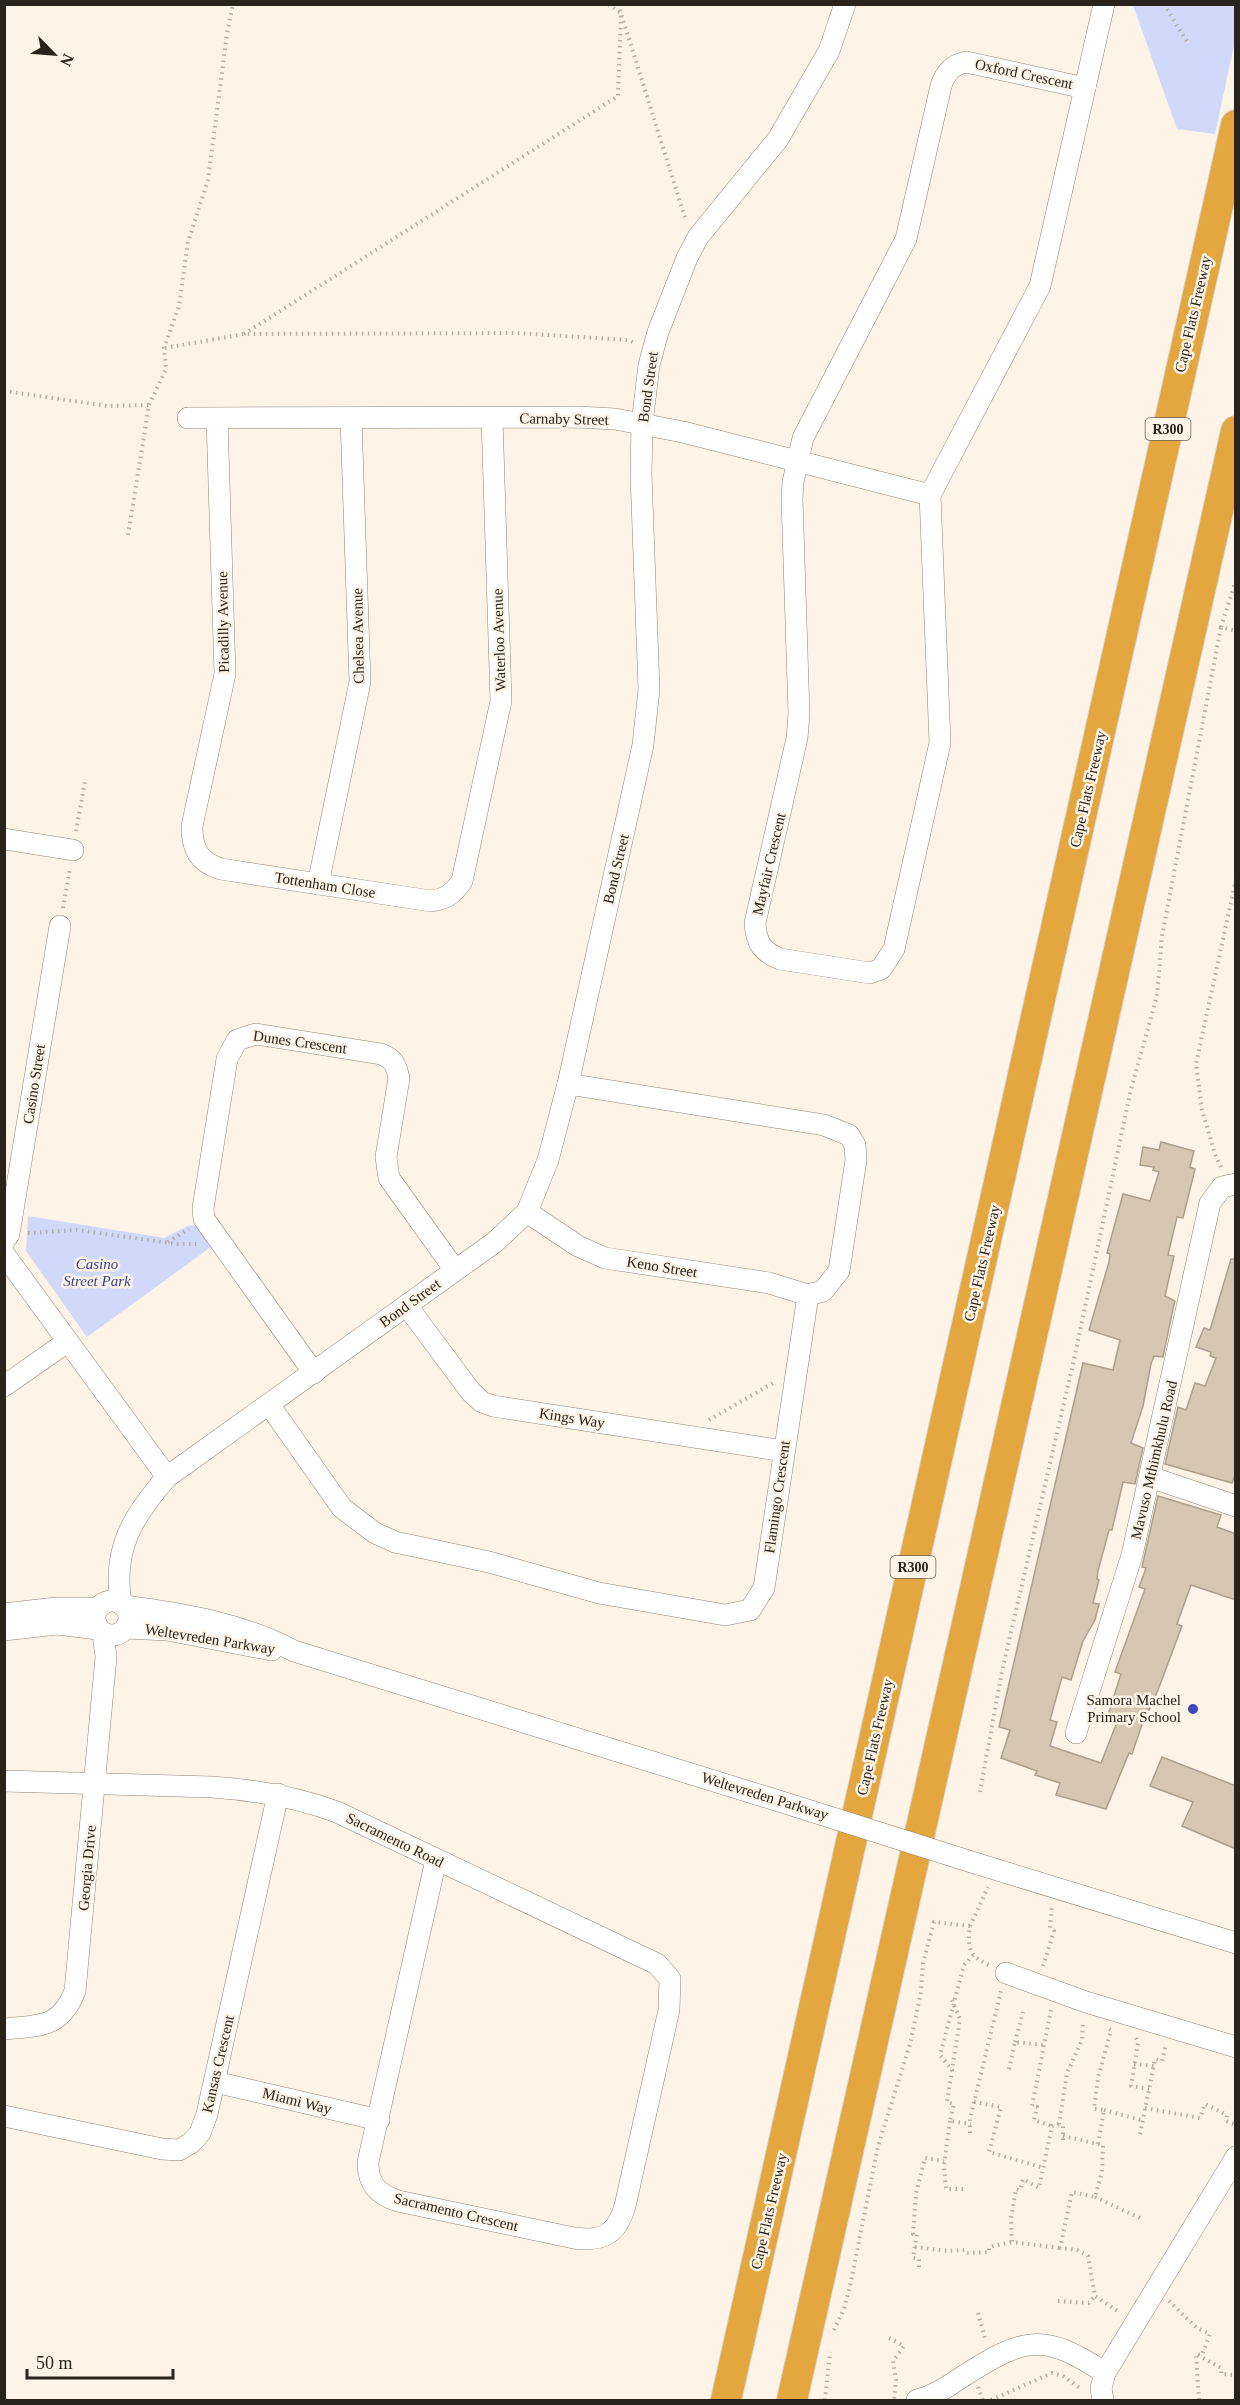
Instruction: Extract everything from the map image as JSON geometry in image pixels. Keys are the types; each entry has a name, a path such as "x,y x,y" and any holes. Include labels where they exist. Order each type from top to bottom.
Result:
{"highway":[{"name":"Cape Flats Freeway","path":"726,2400 1236,125"},
{"path":"792,2400 1236,431"}],"street":[{"name":"Bond Street","path":"113,1600 132,1521 167,1477 270,1406 495,1242 527,1212 548,1160 568,1084 648,715 642,424 653,351 670,299 698,237 778,139 823,62 837,32 845,4"},
{"path":"1085,88 1104,4"},
{"name":"Oxford Crescent","path":"797,460 812,419 906,239 940,86 947,72 958,63 966,62 1085,88 1040,286 930,495"},
{"name":"Carnaby Street","path":"188,418 578,417 642,424 797,460 930,495"},
{"name":"Waterloo Avenue","path":"455,892 462,881 466,865 501,701 492,418"},
{"name":"Picadilly Avenue","path":"198,856 192,843 192,826 225,666 217,419"},
{"name":"Chelsea Avenue","path":"318,884 360,682 351,419"},
{"name":"Mayfair Crescent","path":"797,460 792,499 799,714 797,738 755,923 755,936 760,947 768,955 780,959 870,973 881,969 894,949 940,743 930,495"},
{"path":"4,838 73,850"},
{"name":"Tottenham Close","path":"198,856 207,864 221,869 431,902 444,900 455,892"},
{"name":"Casino Street","path":"6,1243 60,926"},
{"name":"Dunes Crescent","path":"314,1373 204,1220 203,1208 227,1059 237,1040 256,1034 381,1054 391,1058 396,1065 399,1078 386,1157 389,1178 455,1270"},
{"path":"568,1084 824,1125 849,1135 855,1144 856,1160 839,1271 824,1291 808,1295"},
{"name":"Mavuso Mthimkhulu Road","path":"1076,1733 1124,1588 1210,1203 1229,1185"},
{"name":"Keno Street","path":"527,1212 578,1246 606,1258 769,1283 808,1295"},
{"path":"6,1243 66,1342 167,1477"},
{"name":"Flamingo Crescent","path":"270,1406 342,1508 375,1533 395,1542 489,1562 599,1593 725,1614 750,1610 764,1588 808,1295"},
{"name":"Kings Way","path":"407,1306 471,1392 482,1402 493,1406 784,1451"},
{"path":"4,1386 66,1342"},
{"path":"1150,1477 1236,1506"},
{"path":"113,1600 129,1613 112,1631 94,1615 113,1600"},
{"name":"Weltevreden Parkway","path":"4,1614 113,1600 214,1621 270,1639 294,1651 1236,1943"},
{"name":"Weltevreden Parkway","path":"4,1630 57,1624 112,1631 167,1630 263,1649 294,1651"},
{"name":"Georgia Drive","path":"4,2029 47,2025 69,2007 75,1991 106,1657 112,1631"},
{"name":"Sacramento Road","path":"4,1781 212,1787 278,1794 337,1812 657,1964 665,1970 670,1979"},
{"name":"Kansas Crescent","path":"4,2116 162,2149 179,2150 191,2144 200,2133 215,2082 278,1794"},
{"name":"Sacramento Crescent","path":"436,1860 368,2162 368,2175 373,2186 389,2198 574,2238 600,2239 610,2235 617,2228 625,2206 669,2010 670,1979"},
{"path":"1006,1973 1094,2004 1236,2047"},
{"name":"Miami Way","path":"215,2082 379,2120"},
{"path":"1096,2397 1105,2373 1152,2292 1236,2157"},
{"path":"917,2400 939,2392 992,2360 1025,2345 1041,2343 1072,2352 1105,2373"}],"path":[{"path":"128,535 149,405 166,369 164,348 179,306 188,242 208,180 233,4"},
{"path":"608,4 621,14"},
{"path":"618,4 687,226 698,237"},
{"path":"1164,4 1189,45"},
{"path":"244,334 618,96 621,14"},
{"path":"164,348 244,334 516,333 628,340 653,351"},
{"path":"4,391 107,406 149,405"},
{"path":"980,1792 1002,1671 1073,1364 1131,1089 1157,996 1162,936 1221,627 1236,580"},
{"path":"1221,627 1236,631"},
{"path":"1229,1185 1215,1154 1205,1119 1196,1064 1236,879"},
{"path":"6,1243 77,1230 177,1244 202,1244 214,1236"},
{"path":"683,1436 797,1369"},
{"path":"970,2133 970,2119 987,2039 1006,1973 973,1955 967,1945 970,1926 988,1887"},
{"path":"1036,1984 1054,1931 1050,1929 1052,1907 1059,1889"},
{"path":"825,2400 834,2332 844,2309 851,2281 878,2146 910,2044 921,1992 923,1963 934,1922 970,1926"},
{"path":"953,2071 940,2055 952,2000 964,1965 973,1955"},
{"path":"1057,1992 1052,2001 1032,2106 1037,2107 1034,2120 1052,2126 1059,2124"},
{"path":"952,2000 960,2019 947,2102 954,2104 944,2161 946,2189 966,2189"},
{"path":"1094,2004 1098,2026 1111,2030 1098,2078 1094,2109 1141,2120"},
{"path":"1059,2124 1067,2073 1082,2040 1094,2004"},
{"path":"1009,2069 1023,2012"},
{"path":"1138,2017 1131,2086 1149,2089"},
{"path":"1140,2134 1155,2059 1162,2061 1169,2026"},
{"path":"1015,2042 1044,2044"},
{"path":"1134,2064 1154,2066"},
{"path":"974,2102 1001,2107 989,2152 1044,2168"},
{"path":"1144,2108 1200,2118 1205,2104 1227,2115 1226,2121 1236,2125"},
{"path":"1098,2144 1104,2110"},
{"path":"950,2121 971,2124"},
{"path":"1059,2124 1063,2126 1063,2138 1103,2145 1102,2172 1095,2197"},
{"path":"1012,2242 1011,2218 1016,2189 1020,2190 1023,2179 1039,2188 1052,2126"},
{"path":"919,2267 919,2259 913,2258 917,2234 913,2234 916,2193 924,2158 944,2161"},
{"path":"1060,2248 1072,2192 1095,2197 1142,2219"},
{"path":"915,2247 965,2250 967,2253 989,2252 990,2247 1012,2242 1077,2250 1088,2256 1095,2296 1134,2323"},
{"path":"1152,2292 1174,2303 1197,2328 1210,2334 1202,2355 1196,2354"},
{"path":"1058,2301 1089,2303 1095,2296"},
{"path":"978,2313 992,2360"},
{"path":"889,2338 904,2346 893,2361 896,2380 894,2400"},
{"path":"1196,2354 1217,2364 1221,2368 1221,2374 1236,2375"},
{"path":"1196,2354 1198,2400"},
{"path":"991,2400 1052,2373 1063,2376 1096,2397"}],"green space":[{"path":"1133,5 1235,5 1235,41 1215,134 1177,129"},
{"name":"Casino Street Park","path":"28,1216 164,1238 190,1225 197,1226 211,1247 87,1337 26,1251"}],"building":[{"path":"1161,1142 1194,1151 1190,1167 1195,1169 1183,1218 1177,1217 1168,1255 1174,1256 1165,1296 1175,1301 1163,1357 1154,1356 1151,1364 1143,1406 1131,1443 1143,1448 1135,1484 1123,1482 1112,1530 1109,1530 1098,1571 1097,1579 1099,1580 1093,1603 1099,1604 1095,1620 1083,1641 1071,1680 1062,1677 1050,1720 1057,1722 1050,1746 1101,1763 1117,1722 1107,1718 1121,1674 1115,1672 1145,1589 1139,1587 1146,1568 1142,1567 1158,1496 1221,1515 1217,1527 1236,1534 1236,1600 1191,1585 1177,1624 1182,1626 1158,1690 1147,1710 1132,1754 1129,1753 1106,1809 1056,1795 1060,1783 1035,1775 1037,1771 1001,1758 1010,1730 999,1727 1083,1363 1113,1370 1120,1340 1089,1330 1109,1262 1110,1254 1107,1253 1123,1194 1150,1201 1159,1172 1153,1170 1154,1167 1140,1165 1143,1147 1159,1150"},
{"path":"1231,1259 1236,1259 1236,1472 1232,1483 1165,1464 1178,1407 1186,1410 1195,1383 1205,1386 1216,1358 1210,1356 1211,1352 1196,1347 1204,1328 1210,1330"},
{"path":"1162,1757 1236,1786 1236,1849 1182,1826 1193,1802 1150,1786"}],"place":[{"name":"Samora Machel Primary School","path":"1193,1709"}]}
